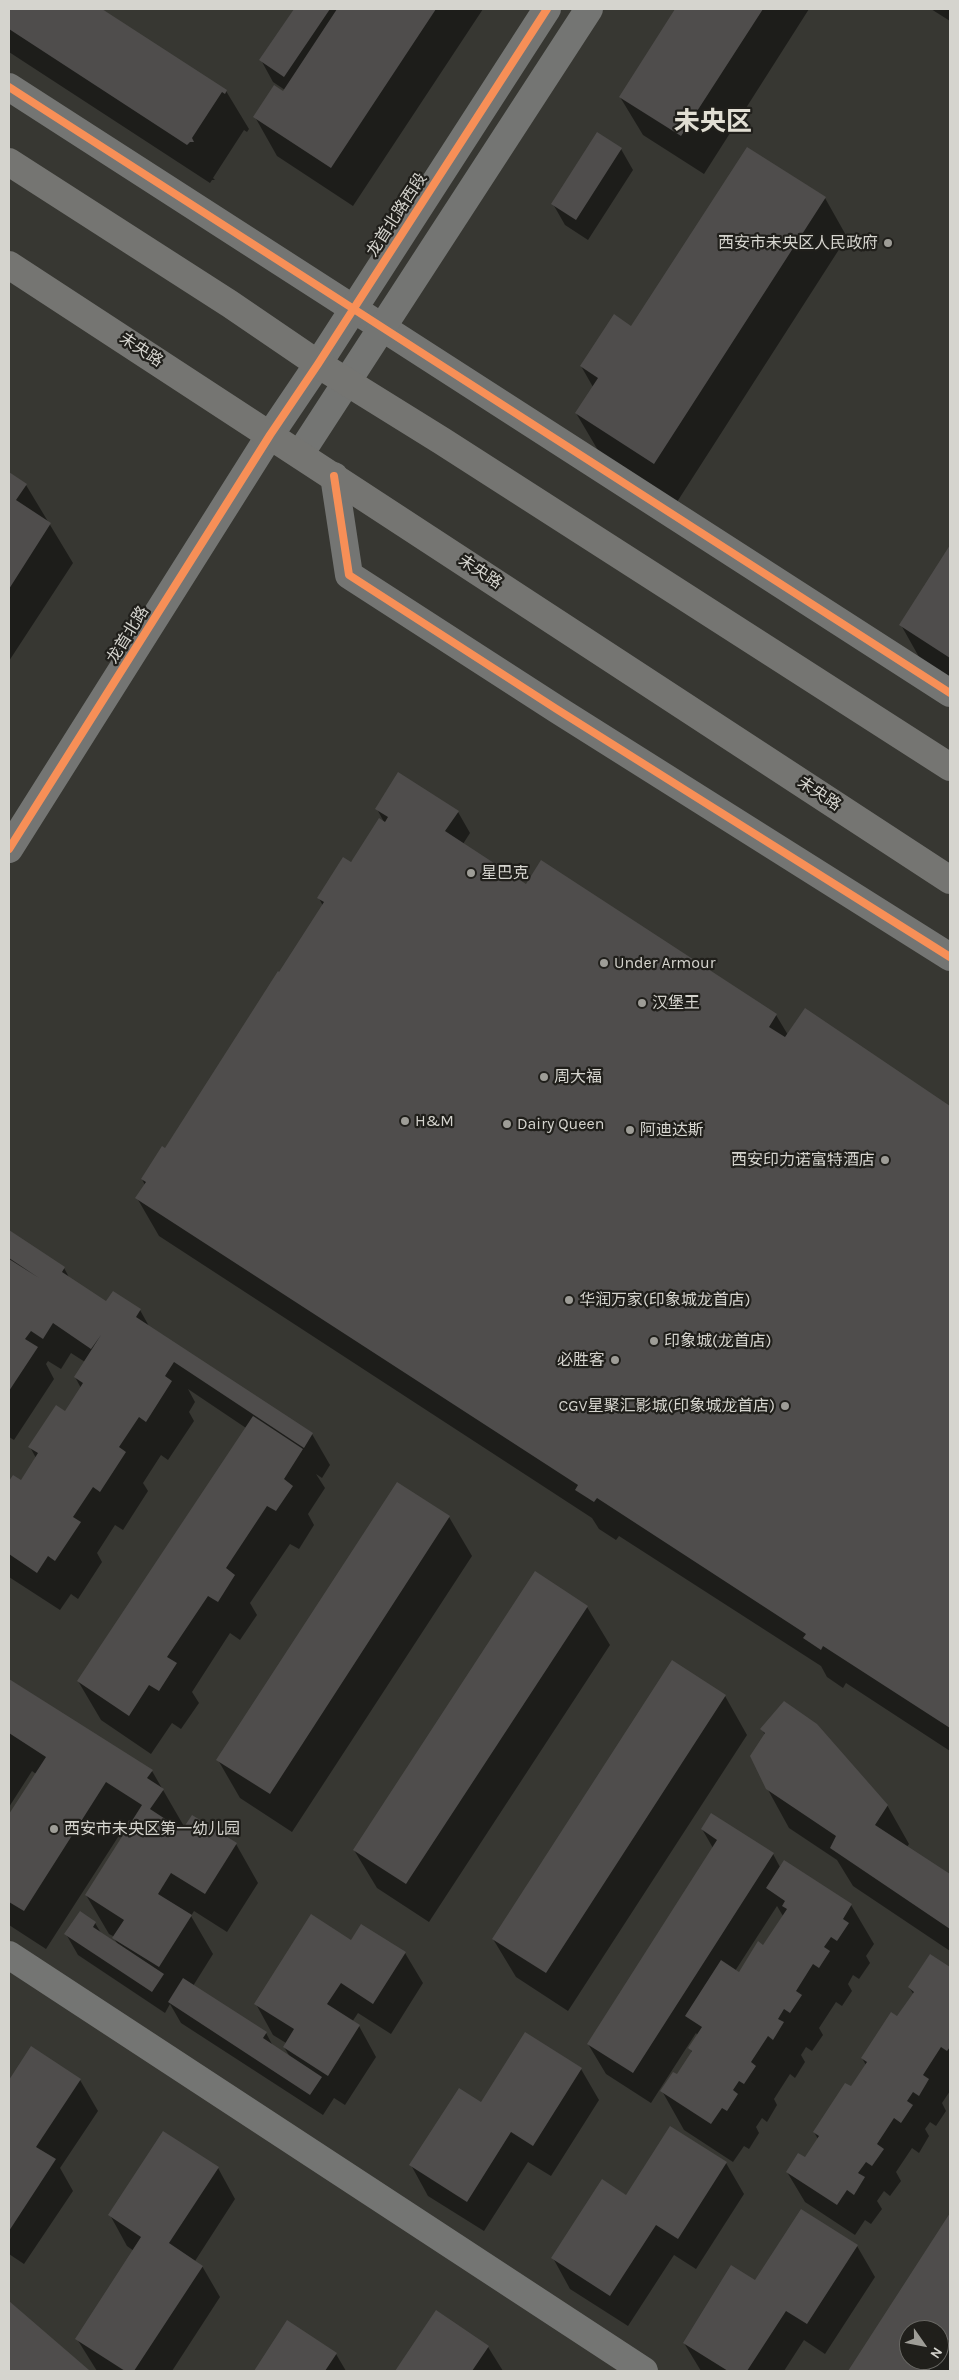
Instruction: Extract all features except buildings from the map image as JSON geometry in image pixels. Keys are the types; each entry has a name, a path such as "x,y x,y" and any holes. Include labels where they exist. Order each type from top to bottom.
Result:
{"main road":[{"path":"9,162 230,304 347,383 442,441 950,767"},
{"name":"未央路","path":"9,264 950,880"}],"street":[{"name":"龙首北路西段","path":"270,435 318,364 547,9"},
{"path":"300,454 589,9"},
{"path":"9,87 950,693"},
{"name":"龙首北路","path":"9,849 270,435"},
{"path":"334,476 349,575 558,710 950,957"},
{"path":"9,1955 644,2371"}],"cycle path":[{"path":"9,849 270,435 318,364 547,9"},
{"path":"9,87 950,693"},
{"path":"334,476 349,575 558,710 950,957"}],"place":[{"name":"西安市未央区人民政府","path":"888,243"},
{"name":"星巴克","path":"471,873"},
{"name":"Under Armour","path":"604,963"},
{"name":"汉堡王","path":"642,1003"},
{"name":"周大福","path":"544,1077"},
{"name":"H&M","path":"405,1121"},
{"name":"Dairy Queen","path":"507,1124"},
{"name":"阿迪达斯","path":"630,1130"},
{"name":"西安印力诺富特酒店","path":"885,1160"},
{"name":"华润万家(印象城龙首店)","path":"569,1300"},
{"name":"印象城(龙首店)","path":"654,1341"},
{"name":"必胜客","path":"615,1360"},
{"name":"CGV星聚汇影城(印象城龙首店)","path":"785,1406"},
{"name":"西安市未央区第一幼儿园","path":"54,1829"}],"district":[{"name":"未央区","path":"713,123"}]}
